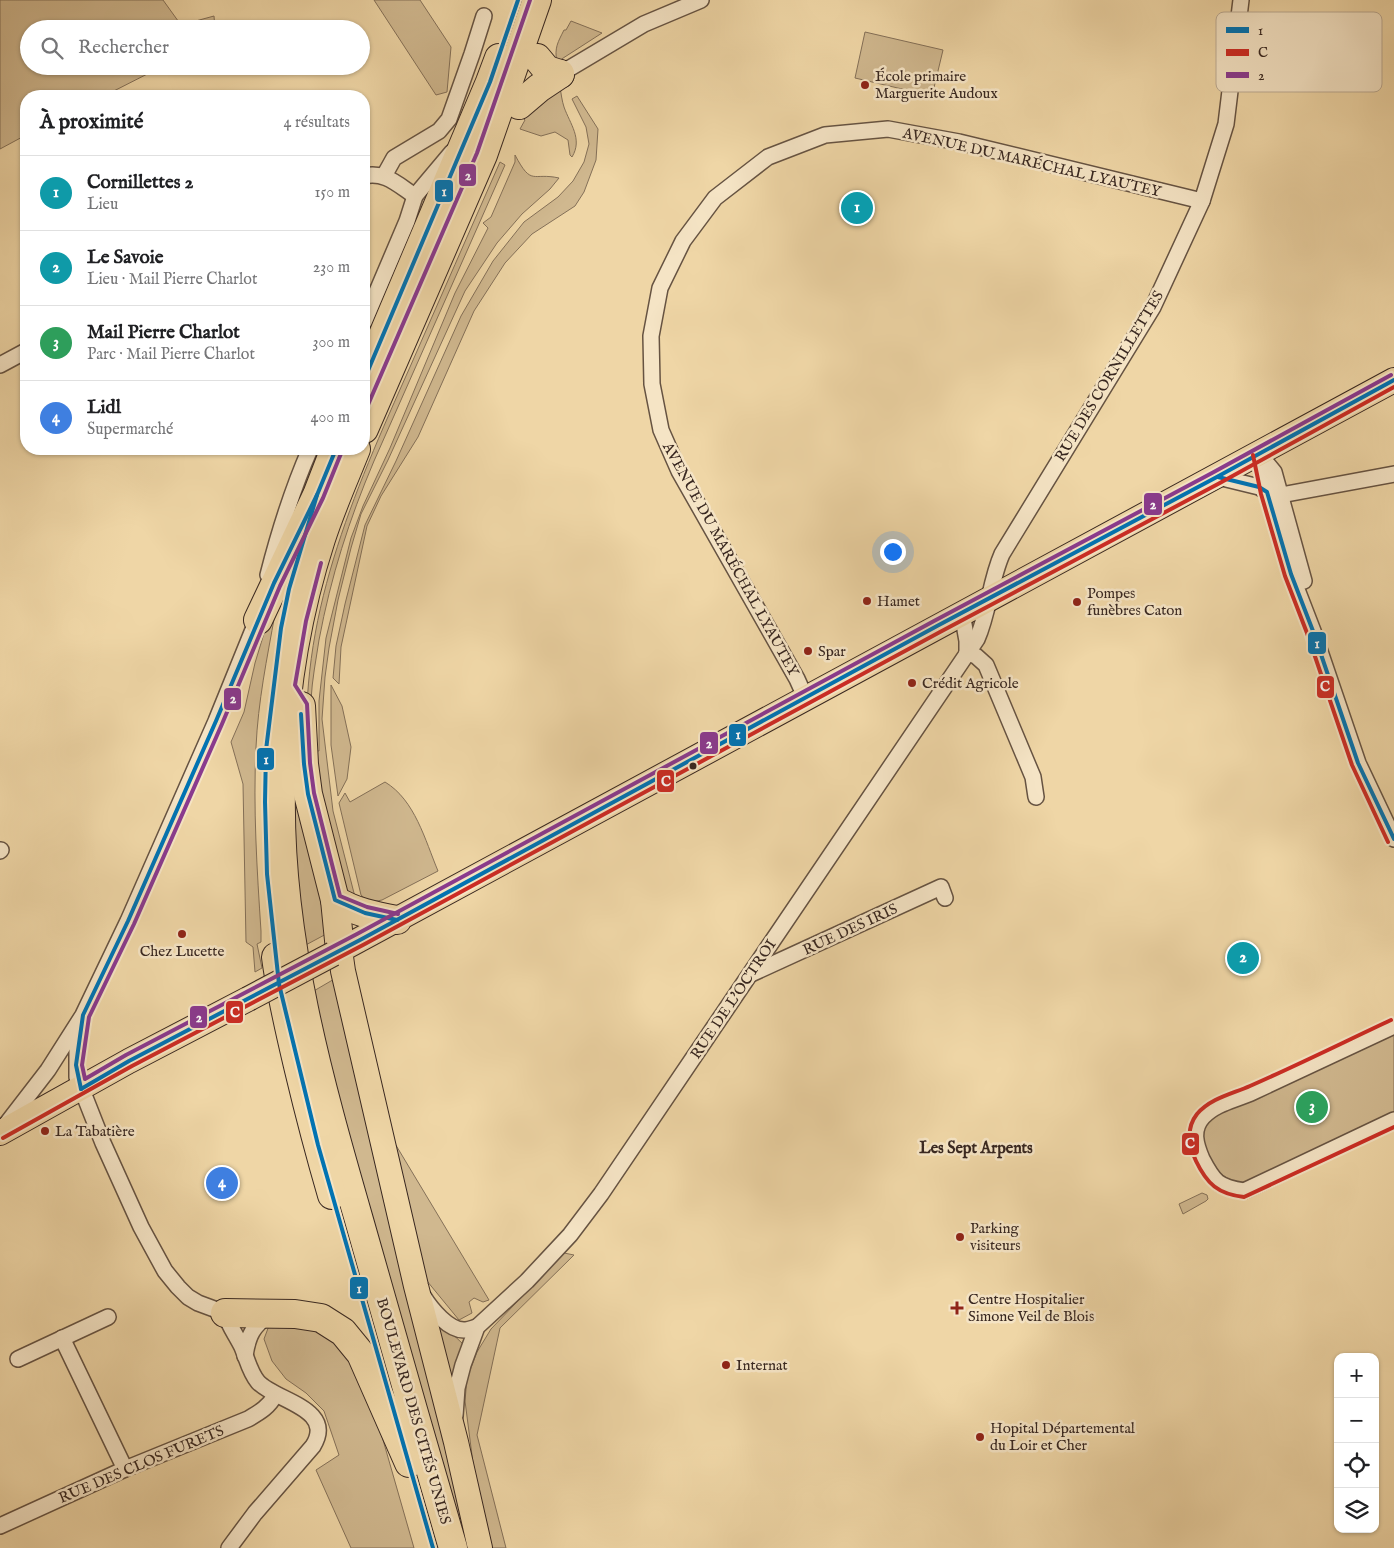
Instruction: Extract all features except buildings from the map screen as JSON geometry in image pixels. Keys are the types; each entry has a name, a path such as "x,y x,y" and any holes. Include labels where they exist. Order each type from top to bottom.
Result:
{"highway":[{"path":"493,121 518,0"},
{"path":"370,415 493,121 537,0"},
{"path":"370,368 493,121 537,58 555,0"},
{"path":"537,58 547,70 560,74"},
{"path":"493,121 560,74"},
{"path":"258,620 317,495 334,455"},
{"name":"BOULEVARD DES CITÉS UNIES","path":"354,455 321,540 300,620 288,686 281,790 281,844 287,908 303,1006 341,1158 453,1548"},
{"name":"BOULEVARD DES CITÉS UNIES","path":"317,495 289,589 281,628 266,750 267,874 279,984 318,1145 433,1548"},
{"path":"288,686 301,706 303,756 308,794 335,900 337,952"},
{"path":"335,900 363,914 397,920"},
{"path":"225,1313 295,1314 321,1318 343,1332 361,1354 409,1463"}],"main road":[{"path":"0,1133 129,1061 397,920 1394,380"},
{"path":"337,952 480,1548"}],"street":[{"path":"560,74 644,24 701,0"},
{"path":"384,176 394,158 439,132 449,119 484,16"},
{"name":"RUE DES CORNILLETTES","path":"989,600 996,568 1002,554 1153,307 1202,201 1226,124 1230,92"},
{"path":"370,308 416,196 450,154 493,121"},
{"name":"AVENUE DU MARÉCHAL LYAUTEY","path":"806,699 792,670 679,471 661,430 652,384 651,336 660,288 683,241 715,198 768,157 825,135 888,129 959,142 1202,201"},
{"path":"370,175 384,176 416,196"},
{"path":"0,365 20,354"},
{"path":"1259,454 1304,581 1313,632 1358,763 1394,839"},
{"path":"0,1133 48,1070 83,1015 132,912 258,620 274,551 297,480 307,455"},
{"path":"1218,476 1260,487 1274,494 1394,474"},
{"name":"RUE DE L'OCTROI","path":"456,1442 454,1423 457,1388 462,1365 477,1327 528,1281 570,1235 601,1194 979,635 989,600"},
{"path":"962,613 967,653 976,656 986,665 1033,777 1036,797"},
{"name":"RUE DES IRIS","path":"750,975 941,887 945,898"},
{"path":"83,1015 76,1051 76,1065 81,1089 141,1227 166,1271 188,1297 208,1308 225,1313 228,1325 257,1381 265,1389 293,1402 310,1414 318,1427 316,1441 228,1548"},
{"path":"1394,1026 1212,1109 1201,1118 1195,1131 1196,1145 1211,1176 1216,1182 1230,1189 1244,1191 1394,1120"},
{"path":"416,1286 427,1303 455,1328 466,1330 477,1327"},
{"path":"245,1356 253,1329 257,1323 270,1313"},
{"path":"18,1359 108,1316"},
{"path":"62,1338 125,1469"},
{"name":"RUE DES CLOS FURETS","path":"0,1526 125,1469 248,1419 270,1404 276,1395"}],"shaded area":[{"path":"0,0 163,0 177,20 20,20 20,75 145,75 116,90 20,90 20,138 0,149"},
{"path":"374,0 420,0 451,47 447,92 436,95"},
{"path":"214,16 214,20 199,20"},
{"path":"571,21 602,33 557,62 557,45 564,30 566,30"},
{"path":"865,32 943,50 932,96 855,78"},
{"path":"560,87 564,107 576,138 572,157 568,140 555,132 541,136 520,129 525,120 520,115"},
{"path":"577,96 598,129 596,160 584,192 575,206 532,234 505,263 474,311 418,437 381,496 367,526 341,647 339,684 333,678 336,646 365,525 461,316 493,261 524,222 558,197 573,181 584,162 589,144 586,127 572,99"},
{"path":"515,155 529,175 559,178 550,189 522,214 497,243 465,291 388,460 361,514 338,600 325,677 322,719 333,811 355,897 355,906 347,899 342,890 313,789 308,763 307,710 311,658 320,608 333,559 368,463 500,162 505,165 374,461 342,549 329,593 312,685 312,750 319,751 319,701 326,638 351,538 363,506 390,448 455,293 488,228 483,223 491,217 515,162"},
{"path":"275,614 261,697 256,747 255,816 261,931 261,942 257,944 262,968 255,972 253,947 246,942 243,784 231,742 244,712 255,663 269,617"},
{"path":"331,685 342,706 351,747 347,779 338,796 331,745"},
{"path":"296,750 330,932 302,947 291,826"},
{"path":"385,782 404,799 412,810 438,871 382,900 371,901 361,895 339,803 345,793 350,802"},
{"path":"336,978 475,1548 463,1548 361,1194 312,992"},
{"path":"1394,1028 1394,1112 1253,1180 1233,1181 1225,1177 1212,1164 1207,1156 1203,1138 1204,1129 1208,1121 1217,1113"},
{"path":"391,1137 489,1300 483,1302 474,1298 469,1302 472,1313 459,1320 427,1281"},
{"path":"1202,1193 1207,1195 1208,1199 1183,1214 1179,1204"},
{"path":"564,1253 574,1255 500,1328 477,1435 506,1548 491,1548 473,1463 465,1401 467,1378 477,1352 491,1329"},
{"path":"428,1311 463,1344 449,1386"},
{"path":"270,1323 313,1329 337,1339 371,1398 414,1548 351,1548 316,1470 339,1455 324,1411 306,1393 286,1379 272,1361 264,1339"}],"transit line":[{"name":"1","path":"370,366 490,82 518,0"},
{"name":"2","path":"370,400 477,153 530,0"},
{"name":"2","path":"340,455 323,498 280,586 134,924 89,1017 82,1065 85,1079 126,1055 357,934 1391,375"},
{"name":"1","path":"81,1089 129,1061 360,940 1394,380"},
{"name":"C","path":"3,1138 132,1066 363,945 940,632 1218,484 1394,387"},
{"name":"1","path":"81,1089 76,1065 83,1015 128,921 274,583 317,495 334,455"},
{"name":"C","path":"1253,455 1261,494 1285,576 1307,633 1352,765 1388,842"},
{"name":"1","path":"1218,477 1259,487 1267,492 1291,574 1313,631 1358,763 1394,839"},
{"name":"1","path":"317,495 289,589 281,628 266,750 267,874 279,984 318,1145 433,1548"},
{"name":"2","path":"321,563 306,621 295,685 307,704 310,763 314,793 340,896 367,907 398,914"},
{"name":"1","path":"301,714 308,794 335,900 365,913 397,920"},
{"name":"C","path":"1391,1020 1209,1104 1194,1119 1191,1125 1190,1137 1196,1161 1209,1182 1220,1190 1235,1196 1244,1197 1394,1127"}],"place":[{"name":"École primaire Marguerite Audoux","path":"865,85"},
{"name":"Cornillettes 2","path":"857,208"},
{"name":"Hamet","path":"867,601"},
{"name":"Pompes funèbres Caton","path":"1077,602"},
{"name":"Spar","path":"808,651"},
{"name":"Crédit Agricole","path":"912,683"},
{"name":"Chez Lucette","path":"182,934"},
{"name":"Le Savoie","path":"1243,958"},
{"name":"Mail Pierre Charlot","path":"1312,1107"},
{"name":"La Tabatière","path":"45,1131"},
{"name":"Lidl","path":"222,1183"},
{"name":"Parking visiteurs","path":"960,1237"},
{"name":"Centre Hospitalier Simone Veil de Blois","path":"957,1308"},
{"name":"Internat","path":"726,1365"},
{"name":"Hopital Départemental du Loir et Cher","path":"980,1437"}],"district":[{"name":"Les Sept Arpents","path":"976,1147"}]}
